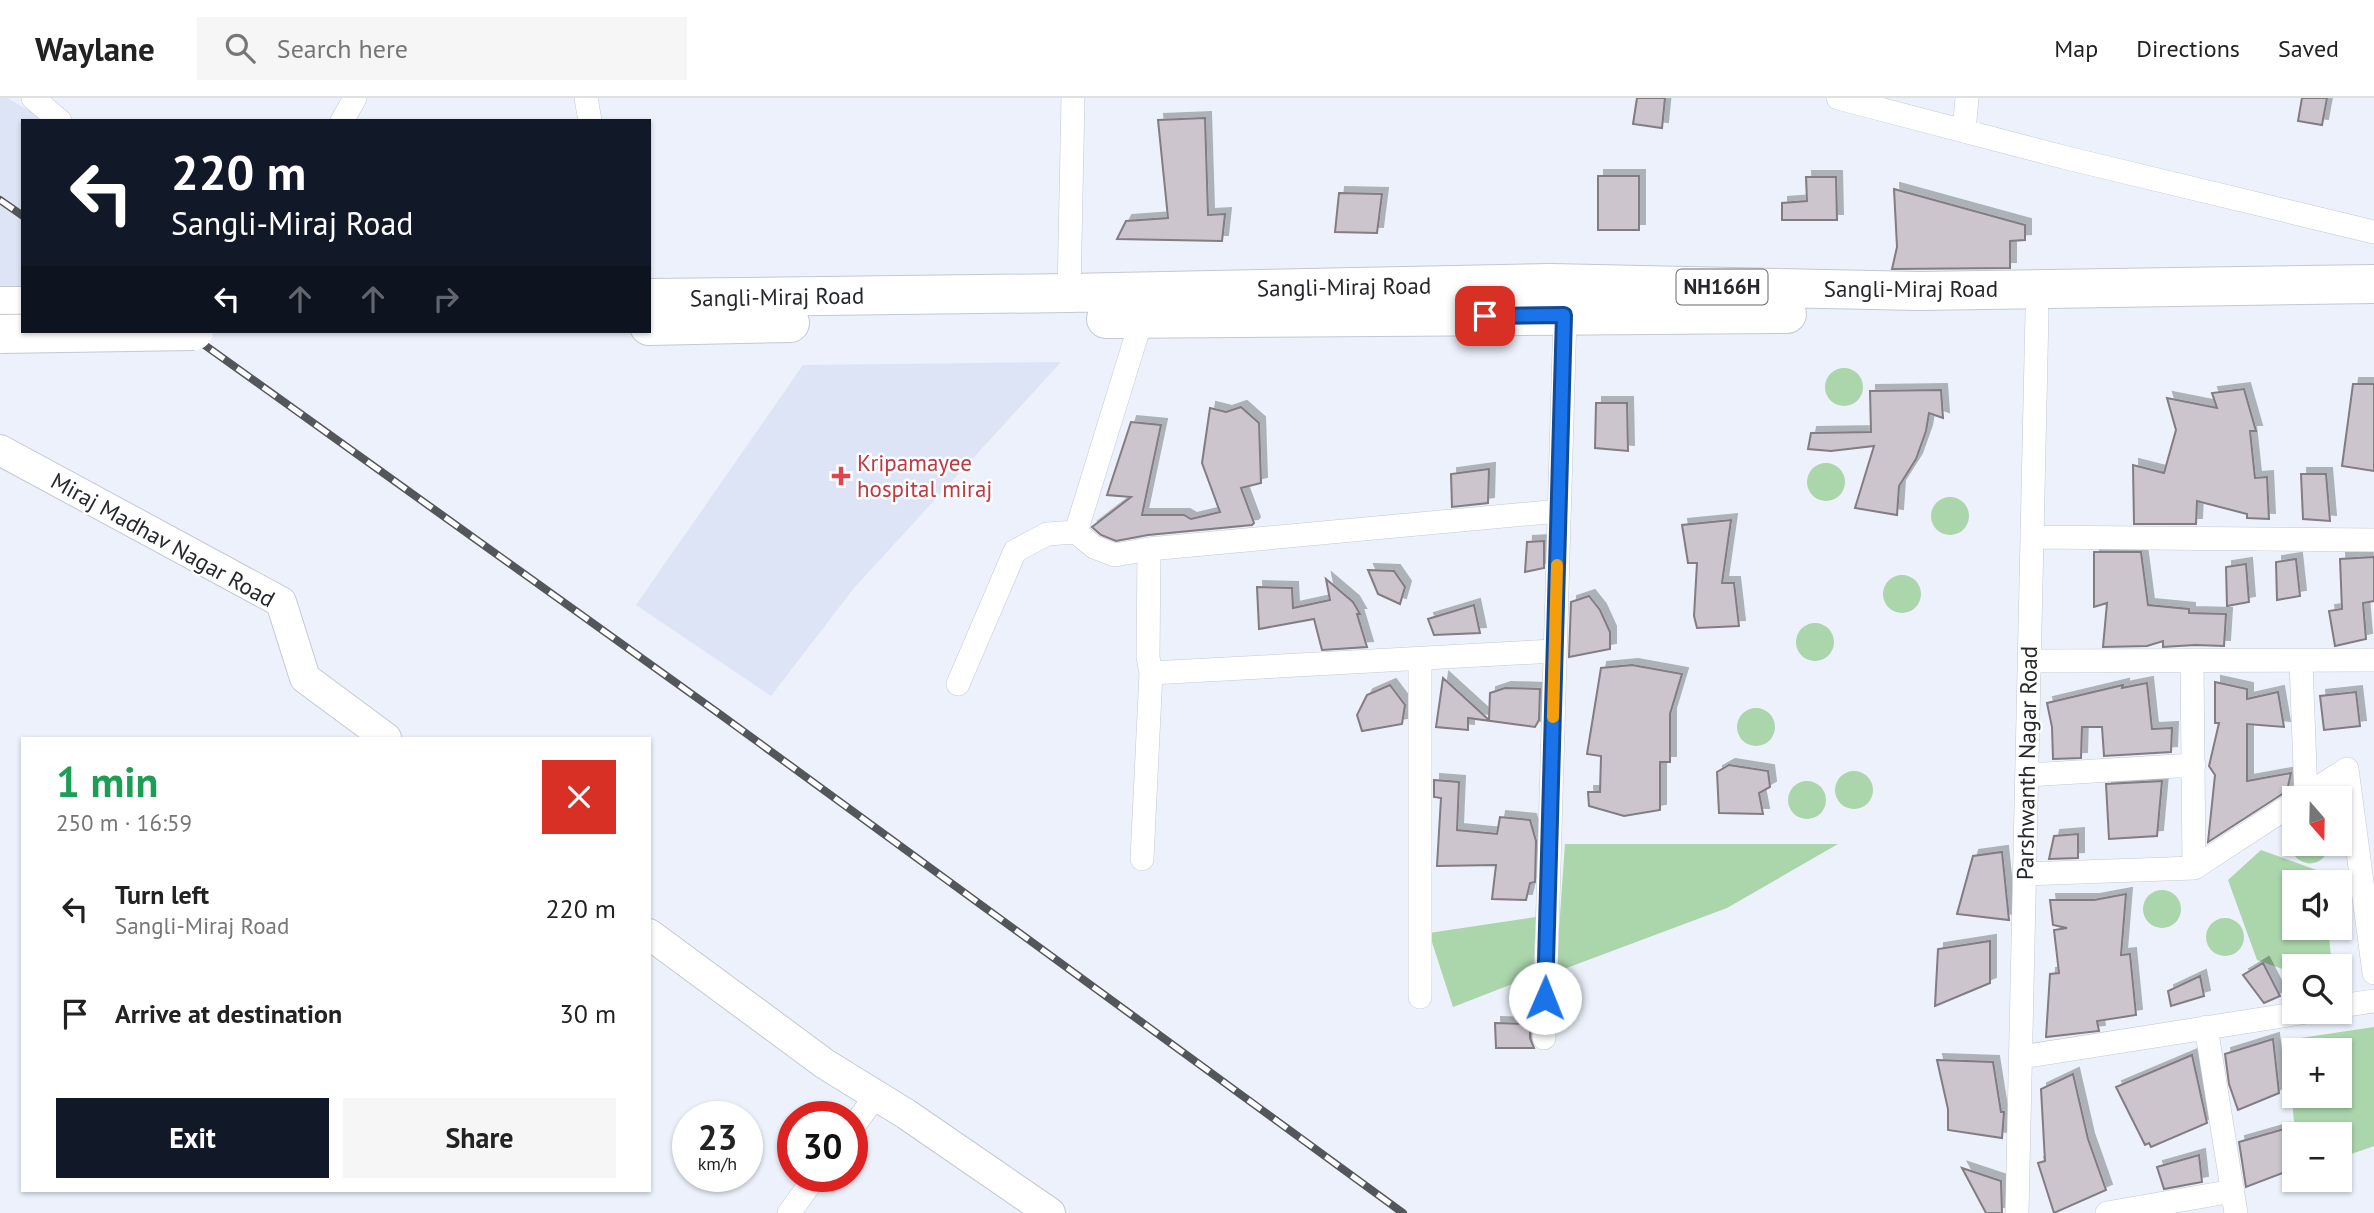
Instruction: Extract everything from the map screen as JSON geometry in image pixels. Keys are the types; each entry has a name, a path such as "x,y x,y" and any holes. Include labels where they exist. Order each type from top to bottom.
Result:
{"highway":[{"name":"Sangli-Miraj Road","path":"651,298 1550,283 1919,291 2374,284"},
{"path":"0,306 21,306"},
{"name":"Sangli-Miraj Road","path":"651,326 1142,318 2374,310"},
{"path":"0,334 65,333"}],"street":[{"path":"33,98 58,119"},
{"path":"343,119 355,98"},
{"path":"586,98 590,119"},
{"path":"1069,293 1073,98"},
{"path":"1838,98 2071,159 2374,232"},
{"path":"1964,131 1967,98"},
{"name":"Parshwanth Nagar Road","path":"2017,1213 2037,312"},
{"path":"1544,1038 1564,315"},
{"path":"1076,532 1142,318"},
{"name":"Miraj Madhav Nagar Road","path":"0,450 281,602 305,678 385,737"},
{"path":"958,684 1015,551 1047,534 1076,532 1094,547 1115,555 1149,549 1559,511"},
{"path":"2032,537 2374,540"},
{"path":"1142,859 1152,673 1148,657 1149,549"},
{"path":"1152,673 1555,651"},
{"path":"1420,659 1420,998"},
{"path":"2030,661 2374,660"},
{"path":"2192,661 2194,868"},
{"path":"2301,661 2301,786"},
{"path":"2027,775 2194,765"},
{"path":"2321,786 2347,769 2349,786"},
{"path":"2352,807 2374,973"},
{"path":"2025,874 2194,868 2282,811"},
{"path":"651,935 825,1064 906,1114 1050,1213"},
{"path":"2352,1004 2374,1001"},
{"path":"2021,1057 2282,1016"},
{"path":"2107,1213 2234,1202 2206,1027"},
{"path":"868,1106 875,1097"},
{"path":"789,1213 805,1192"}],"shaded area":[{"path":"0,98 7,98 32,112 38,119 21,119 21,299 0,298"},
{"name":"Kripamayee hospital miraj","path":"1061,362 854,588 771,696 636,605 803,365"}],"green space":[{"path":"1844,368 1857,374 1863,387 1857,400 1844,406 1831,400 1825,387 1831,374"},
{"path":"1826,463 1839,469 1845,482 1839,495 1826,501 1813,495 1807,482 1813,469"},
{"path":"1950,497 1963,503 1969,516 1963,529 1950,535 1937,529 1931,516 1937,503"},
{"path":"1902,575 1915,581 1921,594 1915,607 1902,613 1889,607 1883,594 1889,581"},
{"path":"1815,623 1828,629 1834,642 1828,655 1815,661 1802,655 1796,642 1802,629"},
{"path":"1756,708 1769,714 1775,727 1769,740 1756,746 1743,740 1737,727 1743,714"},
{"path":"1854,771 1867,777 1873,790 1867,803 1854,809 1841,803 1835,790 1841,777"},
{"path":"1807,781 1820,787 1826,800 1820,813 1807,819 1794,813 1788,800 1794,787"},
{"path":"1565,844 1838,844 1727,908 1556,972"},
{"path":"2261,850 2316,870 2282,870 2282,940 2329,940 2331,954 2282,954 2282,969 2257,960 2228,880"},
{"path":"2296,856 2324,856 2320,861 2312,863"},
{"path":"2162,890 2175,896 2181,909 2175,922 2162,928 2149,922 2143,909 2149,896"},
{"path":"1536,917 1533,976 1453,1007 1429,933"},
{"path":"2225,918 2238,924 2244,937 2238,950 2225,956 2212,950 2206,937 2212,924"},
{"path":"2374,1027 2374,1146 2352,1154 2352,1122 2294,1122 2293,1108 2352,1108 2352,1038 2300,1038"}],"building":[{"path":"1637,98 1665,98 1662,128 1633,124"},
{"path":"2302,98 2327,98 2322,125 2298,121"},
{"path":"1205,118 1208,215 1225,214 1222,241 1117,239 1126,221 1168,218 1158,120"},
{"path":"1598,176 1639,176 1639,230 1598,230"},
{"path":"1806,177 1836,177 1837,220 1782,220 1782,203 1807,201"},
{"path":"1894,189 2025,225 2025,240 2010,241 2010,268 1892,269 1897,247"},
{"path":"1339,193 1382,194 1377,233 1335,232"},
{"path":"2353,384 2374,384 2374,471 2342,466"},
{"path":"2244,389 2256,431 2250,431 2255,478 2267,477 2269,519 2247,518 2247,514 2197,501 2196,524 2134,524 2133,465 2164,473 2176,430 2167,398 2217,408 2212,393"},
{"path":"1941,390 1943,418 1929,413 1916,459 1899,486 1897,515 1855,508 1874,446 1831,451 1808,449 1811,433 1871,432 1870,391"},
{"path":"1596,403 1627,403 1628,451 1595,448"},
{"path":"1241,407 1259,423 1261,483 1241,488 1254,523 1252,525 1148,535 1116,541 1101,535 1092,527 1131,497 1107,495 1131,422 1161,425 1142,515 1184,515 1191,519 1220,512 1202,463 1210,408 1226,412"},
{"path":"1489,469 1488,503 1452,507 1451,474"},
{"path":"2301,474 2326,474 2330,521 2303,519"},
{"path":"1731,520 1722,583 1734,583 1739,626 1697,628 1694,616 1697,563 1688,563 1682,525"},
{"path":"1544,541 1544,568 1525,572 1527,542"},
{"path":"2094,552 2141,552 2148,605 2189,609 2189,613 2226,614 2224,646 2163,647 2163,641 2147,646 2103,647 2107,603 2094,607"},
{"path":"2374,557 2374,601 2363,603 2366,639 2335,646 2329,611 2342,609 2340,559"},
{"path":"2296,559 2300,596 2277,600 2276,562"},
{"path":"2246,564 2249,602 2227,606 2226,567"},
{"path":"1368,570 1394,571 1405,587 1400,604 1378,594"},
{"path":"1326,579 1353,602 1360,614 1357,614 1367,647 1322,650 1314,619 1259,629 1257,587 1292,588 1293,608 1330,600"},
{"path":"1589,596 1600,610 1610,632 1610,649 1569,657 1571,602"},
{"path":"1474,605 1480,633 1434,635 1428,619"},
{"path":"1632,665 1682,674 1670,714 1670,762 1660,762 1660,810 1624,816 1589,806 1588,792 1600,792 1601,756 1587,754 1601,668"},
{"path":"1443,678 1489,720 1490,693 1505,688 1540,689 1539,720 1535,727 1468,718 1468,730 1436,727"},
{"path":"2215,682 2247,689 2247,699 2278,692 2284,727 2247,724 2247,781 2291,773 2288,786 2282,786 2282,794 2208,842 2215,775 2209,766 2219,723 2215,723"},
{"path":"2147,683 2152,729 2172,728 2171,752 2104,756 2102,727 2082,727 2081,758 2053,759 2052,727 2047,703 2123,685 2122,688"},
{"path":"1390,685 1405,705 1402,724 1362,731 1357,715 1367,695"},
{"path":"2356,692 2360,726 2324,730 2320,696"},
{"path":"1729,765 1768,771 1770,787 1759,793 1763,814 1719,813 1717,772"},
{"path":"1434,780 1459,782 1457,830 1497,834 1500,817 1530,820 1536,841 1535,882 1530,883 1526,900 1492,899 1496,865 1437,866 1441,798 1434,797"},
{"path":"2162,781 2157,836 2109,839 2106,784"},
{"path":"2078,834 2078,858 2049,859 2054,836"},
{"path":"2002,852 2009,920 1957,914 1973,856"},
{"path":"2126,894 2121,955 2130,954 2136,1015 2097,1021 2099,1031 2046,1037 2050,974 2059,973 2054,930 2067,928 2053,925 2050,900 2094,900"},
{"path":"1990,941 1990,983 1935,1006 1938,949"},
{"path":"2263,963 2280,996 2264,1003 2243,975"},
{"path":"2200,976 2204,996 2171,1006 2168,991"},
{"path":"1495,1023 1530,1024 1530,1038 1534,1048 1496,1048"},
{"path":"2273,1039 2279,1093 2238,1110 2229,1084 2225,1054"},
{"path":"2192,1055 2207,1123 2151,1147 2149,1143 2145,1145 2116,1087"},
{"path":"1937,1060 1993,1062 2001,1112 2004,1112 2002,1138 1948,1130 1948,1109"},
{"path":"2073,1074 2088,1139 2106,1190 2054,1213 2038,1163 2045,1161 2041,1089"},
{"path":"2282,1130 2282,1173 2246,1187 2239,1142"},
{"path":"2199,1155 2202,1182 2164,1189 2157,1167"},
{"path":"1962,1168 2001,1181 2002,1213 1986,1213"}],"railway":[{"path":"0,200 21,215"},
{"path":"188,333 721,715 1403,1213"}],"slow traffic":[{"path":"1553,717 1557,565"}],"place":[{"name":"Kripamayee hospital miraj","path":"841,476"}],"route":[{"path":"1485,316 1564,315 1545,998"}]}
